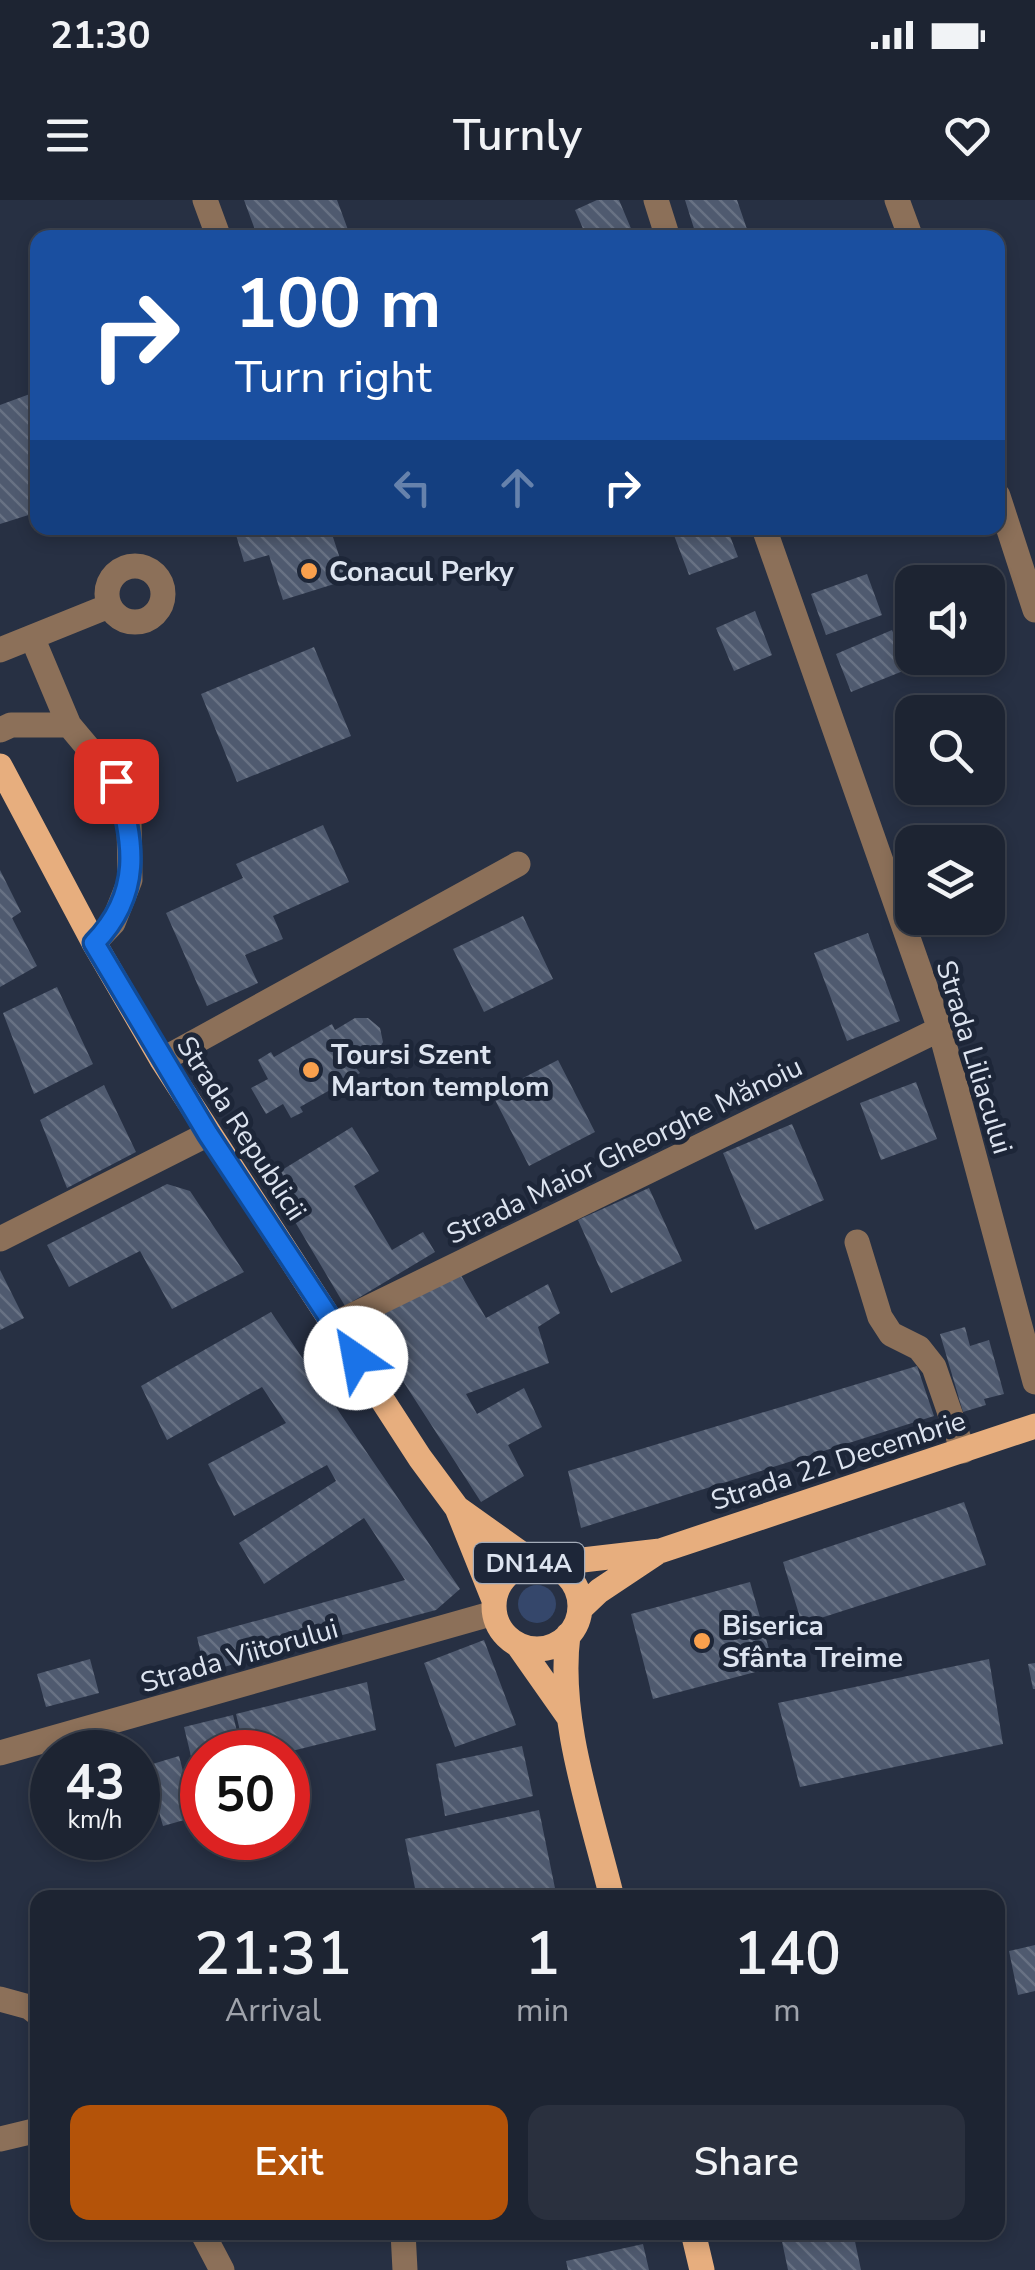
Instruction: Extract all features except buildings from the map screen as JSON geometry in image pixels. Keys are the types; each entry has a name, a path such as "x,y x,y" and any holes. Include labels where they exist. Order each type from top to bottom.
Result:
{"main road":[{"name":"Strada Republicii","path":"0,766 94,943 162,1060 420,1458 457,1508 494,1607"},
{"name":"Strada 22 Decembrie","path":"541,1563 660,1551 1035,1426"},
{"name":"Strada Republicii","path":"457,1508 541,1563"},
{"name":"Strada 22 Decembrie","path":"580,1610 599,1591 660,1551"},
{"name":"DN14A","path":"568,1716 518,1645 498,1626 494,1607 506,1575 541,1563 562,1570 578,1594 580,1610 568,1636 568,1716 610,1890"},
{"path":"518,1645 544,1648 568,1636"},
{"path":"694,2240 702,2270"}],"street":[{"path":"205,200 216,230"},
{"path":"656,200 665,230"},
{"path":"897,200 909,230"},
{"path":"1005,518 1035,610"},
{"name":"Strada Liliacului","path":"766,535 940,1029 1035,1382"},
{"path":"0,650 109,606"},
{"path":"32,637 68,725 116,781 128,821 130,880 114,923 94,943"},
{"path":"0,730 11,725 68,725"},
{"path":"162,1060 518,864"},
{"name":"Strada Maior Gheorghe Mănoiu","path":"335,1324 940,1029"},
{"path":"0,1239 208,1134"},
{"path":"857,1242 880,1317 891,1334 919,1348 934,1368 964,1450"},
{"name":"Strada Viitorului","path":"0,1754 494,1607"},
{"path":"0,1999 30,2008"},
{"path":"0,2140 30,2132"},
{"path":"206,2240 222,2270"},
{"path":"403,2240 405,2270"}],"shaded area":[{"path":"537,1585 551,1590 556,1604 551,1618 537,1623 523,1618 518,1604 523,1590"}],"place":[{"name":"Conacul Perky","path":"309,571"},
{"name":"Toursi Szent Marton templom","path":"311,1070"},
{"name":"Biserica Sfânta Treime","path":"702,1641"}],"route":[{"path":"116,781 128,821 130,880 114,923 94,943 208,1134 356,1358"}]}
